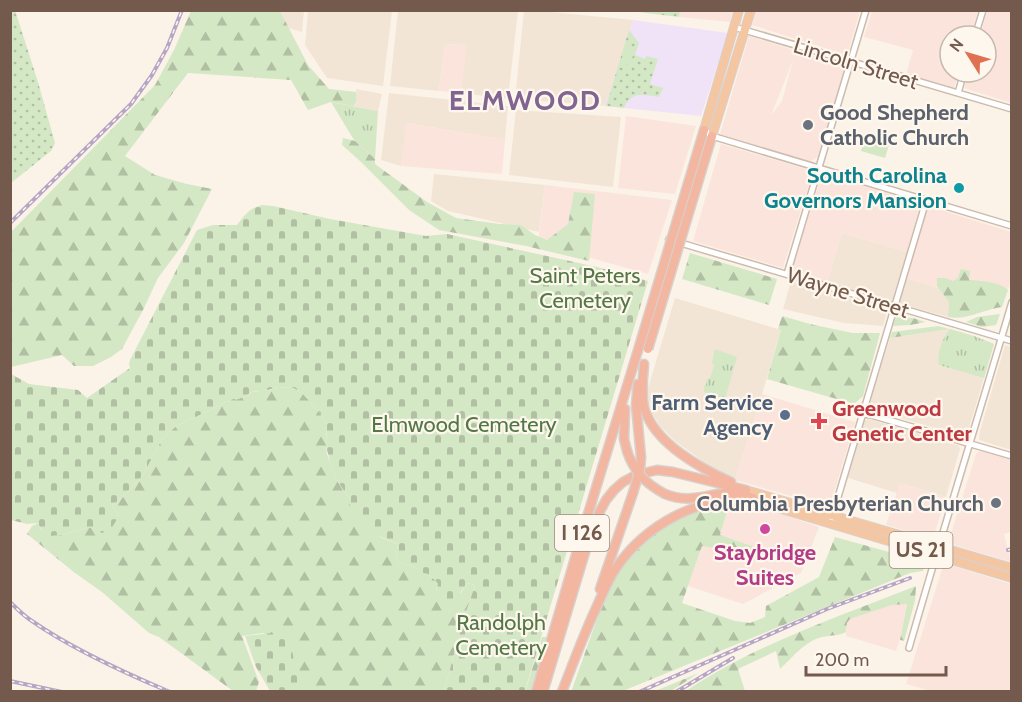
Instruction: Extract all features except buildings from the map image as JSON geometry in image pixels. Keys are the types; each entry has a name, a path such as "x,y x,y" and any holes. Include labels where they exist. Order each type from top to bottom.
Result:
{"highway":[{"path":"704,130 739,10"},
{"path":"712,136 751,10"},
{"name":"I 126","path":"683,218 704,130"},
{"name":"I 126","path":"536,692 631,376 644,348 683,218 712,136"},
{"name":"I 126","path":"562,692 640,469 636,405 638,385 644,364 644,348"},
{"name":"US 21","path":"644,364 642,388 645,407 651,423 671,446 723,479 746,490 1011,568"},
{"name":"US 21","path":"631,376 624,425 627,451 637,472 665,494 690,499 730,493 744,495 768,505 1011,578"},
{"path":"543,692 599,513 614,490 636,475 657,470 684,474 746,490"},
{"path":"584,634 612,574 626,554 651,531 679,515 710,504 735,500 768,505"}],"street":[{"path":"787,274 867,10"},
{"name":"Lincoln Street","path":"734,27 1011,109"},
{"path":"958,93 961,84"},
{"path":"704,130 712,136 1011,226"},
{"path":"830,524 926,201"},
{"name":"Wayne Street","path":"684,244 1011,341"},
{"path":"909,648 1011,302"},
{"path":"862,414 1011,456"}],"shaded area":[{"path":"680,10 733,11 730,22 679,17"},
{"path":"756,10 860,11 847,55 752,25"},
{"path":"280,11 304,11 302,32 288,28"},
{"path":"308,11 392,11 383,86 327,78 305,45"},
{"path":"398,11 518,11 508,99 461,93 466,45 445,44 439,91 390,86"},
{"path":"524,11 633,20 606,106 515,99"},
{"path":"872,11 978,11 974,24 938,24 938,84 906,75 913,50 864,37"},
{"path":"987,11 1011,11 1011,103 964,88 965,84 998,84 998,24 983,24"},
{"path":"633,20 728,33 701,116 605,106"},
{"path":"749,36 842,65 844,71 819,156 810,162 720,134","holes":["793,60 782,101 772,113"]},
{"path":"445,44 467,45 461,93 439,91"},
{"path":"939,84 955,84 954,88"},
{"path":"356,89 382,94 378,111 353,106 356,102"},
{"path":"389,93 508,106 505,140 407,123 401,166 381,160"},
{"path":"516,110 621,117 613,187 509,175"},
{"path":"626,116 696,126 675,194 618,188"},
{"path":"406,123 505,140 502,174 401,166"},
{"path":"721,144 813,171 783,268 693,241"},
{"path":"823,172 920,204 907,252 842,233 827,282 791,270"},
{"path":"434,174 545,185 539,232 448,211 431,201"},
{"path":"545,185 672,200 648,274 538,243"},
{"path":"928,206 1011,232 1011,280 1008,290 985,282 979,300 906,278"},
{"path":"842,233 907,252 892,301 827,282"},
{"path":"906,278 955,293 948,317 898,303"},
{"path":"791,281 881,308 886,315 883,326 844,323 783,309"},
{"path":"675,298 781,330 735,480 704,462 675,441 660,426 652,413 648,388"},
{"path":"950,329 994,344 969,428 964,436 871,410 869,405 890,338"},
{"path":"1005,345 1011,347 1011,450 979,440"},
{"path":"762,394 855,422 833,496 828,503 823,505 735,480"},
{"path":"869,419 959,446 946,497 900,483 897,493 845,477 863,421"},
{"path":"980,451 1011,460 1011,532 1004,534 1011,562 950,544 949,540 976,454"},
{"path":"900,483 946,497 934,535 930,538 886,525"},
{"path":"761,507 819,527 801,573 743,604 688,586 702,546 720,536 727,512 745,509 759,512"},
{"path":"944,563 1011,584 1012,691 930,691 906,684"},
{"path":"907,603 896,651 846,636 850,619 892,605"}],"green space":[{"path":"15,10 55,143 51,151 11,183 10,11"},
{"path":"638,10 680,11 679,17 638,12"},
{"path":"191,11 280,11 308,65 329,89 356,92 356,102 353,106 331,102 308,110 291,80 188,73 125,156 155,175 212,189 184,243 158,278 122,349 93,366 74,366 62,355 11,367 11,232 155,85"},
{"path":"629,30 639,43 635,55 645,59 647,56 658,59 650,84 663,88 659,97 638,95 631,98 624,108 606,106"},
{"path":"626,46 635,49 630,65 621,62"},
{"path":"331,102 378,111 375,159 354,140"},
{"path":"343,138 355,141 375,159 375,164 427,202 456,218 521,225 547,240 568,224 574,192 595,194 589,261 526,246 439,230 409,210 342,145"},
{"path":"864,138 889,145 885,158 861,151"},
{"name":"Elmwood Cemetery","path":"262,205 426,236 447,234 597,267 648,281 525,691 444,691 475,585 467,583 448,603 435,595 438,584 428,574 399,562 396,556 398,544 379,536 379,533 364,523 352,510 350,499 338,482 331,465 326,446 327,424 304,395 294,388 278,387 252,392 175,427 162,439 143,475 121,499 112,505 119,516 111,529 102,533 94,528 86,528 50,536 44,535 38,523 27,524 11,520 11,374 29,384 78,390 87,398 130,368 130,360 197,230 213,225 237,225 250,210"},
{"path":"690,253 777,279 769,305 682,279"},
{"path":"961,269 970,271 969,280 994,283 1008,290 1002,307 969,316 948,317 949,302 937,286 937,278 953,281 958,278"},
{"path":"1000,314 996,325 982,327 966,322 977,317"},
{"path":"782,316 853,333 880,333 863,396 854,404 767,379 781,330 778,329"},
{"path":"896,317 913,318 926,322 893,326"},
{"path":"938,326 950,329 890,338 892,332"},
{"path":"950,329 994,344 984,378 939,365 938,356 941,346"},
{"path":"715,349 737,357 725,399 704,392 704,386 714,366 712,363"},
{"path":"278,387 294,388 304,395 319,412 327,424 327,454 338,482 350,499 353,512 379,533 380,537 398,544 396,556 399,562 428,574 438,584 436,590 461,593 467,583 475,585 444,691 291,691 271,640 264,633 242,636 259,682 256,691 233,691 159,637 149,633 102,592 27,534 32,526 38,523 41,530 50,536 62,535 94,528 119,516 112,505 121,499 143,475 162,439 175,427 226,402 252,392"},
{"path":"737,503 761,507 759,512 745,509 739,513 727,512 720,535 763,550 762,557 725,545 714,548 702,546 682,603 735,621 750,623 765,617 766,606 819,577 835,537 925,562 923,571 910,573 623,691 571,692 607,591 627,559 652,534 691,513 707,507"},
{"path":"916,586 915,601 904,641 900,640 907,604 892,605 850,619 846,632 810,642 780,669 776,651 738,669 745,691 686,691 740,659 769,645"},
{"path":"288,631 300,691 270,691 256,667 245,636"},
{"path":"542,637 549,637 534,691 525,692"},
{"path":"699,673 671,691 655,691"}],"tunnel":[{"path":"665,238 683,244"}],"railway":[{"path":"10,223 131,104 152,75 167,48 182,10"},
{"path":"1008,550 1012,549"},
{"path":"639,692 827,609 910,578"},
{"path":"10,602 29,619 81,651 170,692"},
{"path":"676,692 733,658"},
{"path":"10,681 62,692"}],"place":[{"name":"Good Shepherd Catholic Church","path":"808,125"},
{"name":"South Carolina Governors Mansion","path":"959,188"},
{"name":"Farm Service Agency","path":"785,415"},
{"name":"Greenwood Genetic Center","path":"819,421"},
{"name":"Columbia Presbyterian Church","path":"996,503"},
{"name":"Staybridge Suites","path":"765,529"}],"district":[{"name":"ELMWOOD","path":"525,100"}],"park label":[{"name":"Saint Peters Cemetery","path":"585,288"},
{"name":"Randolph Cemetery","path":"501,634"}]}
